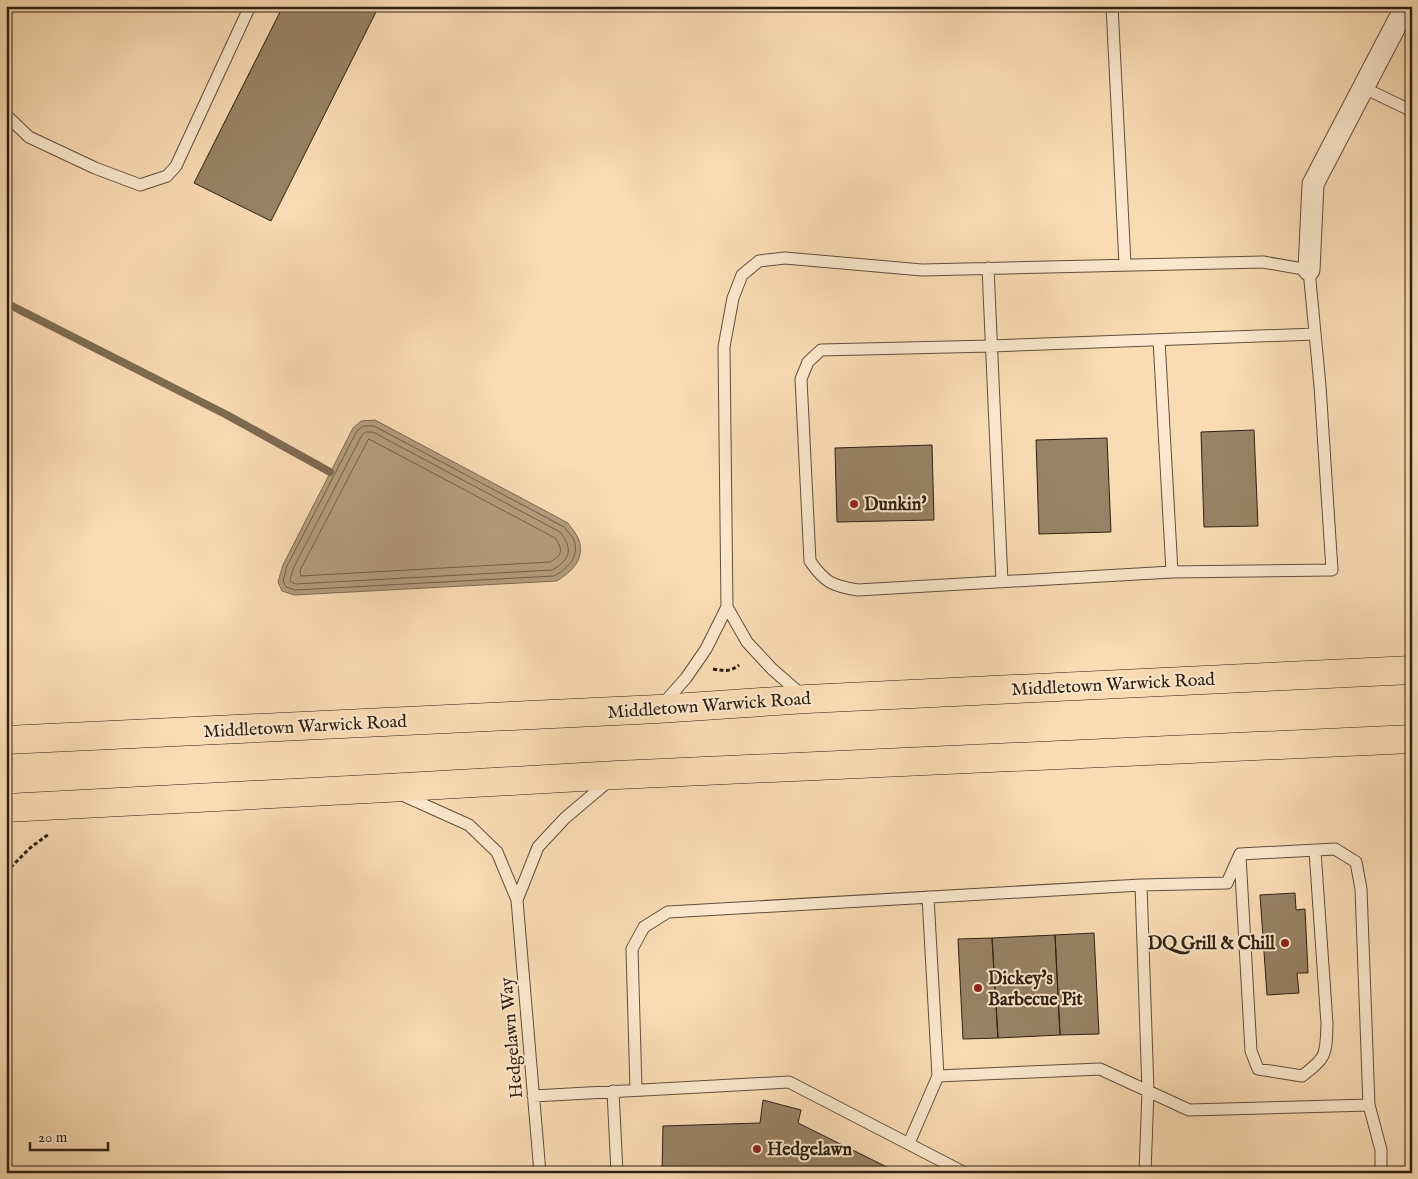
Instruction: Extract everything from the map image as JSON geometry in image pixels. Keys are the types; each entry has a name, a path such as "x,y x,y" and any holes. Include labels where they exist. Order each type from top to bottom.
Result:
{"main road":[{"name":"Middletown Warwick Road","path":"6,740 1412,670"},
{"path":"6,808 617,775 1412,739"}],"street":[{"path":"1308,270 1313,184 1406,6"}],"lane":[{"path":"6,115 29,137 95,168 140,185 168,176 176,166 250,6"},
{"path":"1112,6 1125,264"},
{"path":"1364,88 1412,111"},
{"path":"658,709 686,678 706,649 727,607 724,347 733,298 742,275 759,261 785,258 922,270 1263,262 1308,270 1314,334 1332,570 1172,572 858,590 837,587 820,576 810,561 801,379 808,362 821,350 991,346 1314,334"},
{"path":"988,268 1002,582"},
{"path":"1160,340 1172,572"},
{"path":"727,607 747,642 772,669 806,699"},
{"path":"518,900 538,848 565,818 617,775"},
{"path":"387,788 469,825 497,852 518,900"},
{"path":"1240,854 1336,849 1356,862 1361,890 1369,1106 1381,1150 1381,1173"},
{"path":"1240,854 1251,1052 1258,1069 1302,1076 1321,1062 1326,1051 1327,1024 1316,851"},
{"path":"636,1090 632,949 644,927 668,912 1141,885 1227,883 1240,854"},
{"path":"1141,885 1148,1091 1145,1173"},
{"path":"910,1143 938,1076 928,897"},
{"name":"Hedgelawn Way","path":"518,900 540,1173"},
{"path":"938,1076 1100,1069 1189,1110 1369,1106"},
{"path":"533,1096 789,1082 965,1173"},
{"path":"613,1092 617,1173"}],"path":[{"path":"710,668 725,672 739,665"},
{"path":"6,872 30,848 52,831"}],"water":[{"path":"375,420 568,523 578,538 580,547 579,559 576,564 557,581 294,595 282,591 278,582 283,565 353,428 361,421"}],"building":[{"path":"283,6 375,6 378,8 271,221 194,183"},
{"path":"1254,430 1258,526 1204,527 1201,432"},
{"path":"1107,438 1111,532 1039,534 1036,440"},
{"path":"932,445 934,520 837,522 835,448"},
{"path":"1295,893 1296,910 1305,909 1308,973 1297,973 1299,993 1267,995 1260,895"},
{"path":"1094,933 1099,1034 1060,1035 1055,935"},
{"path":"1055,935 1060,1035 998,1038 992,938"},
{"name":"Dickey's Barbecue Pit","path":"992,938 998,1038 963,1039 958,939"},
{"name":"Hedgelawn","path":"763,1100 801,1110 798,1123 899,1173 662,1173 663,1126 760,1123"}],"waterway":[{"path":"6,303 227,415 330,472"}],"place":[{"name":"Dunkin'","path":"854,504"},
{"name":"DQ Grill & Chill","path":"1285,943"},
{"name":"Dickey's Barbecue Pit","path":"978,988"},
{"name":"Hedgelawn","path":"757,1149"}]}
